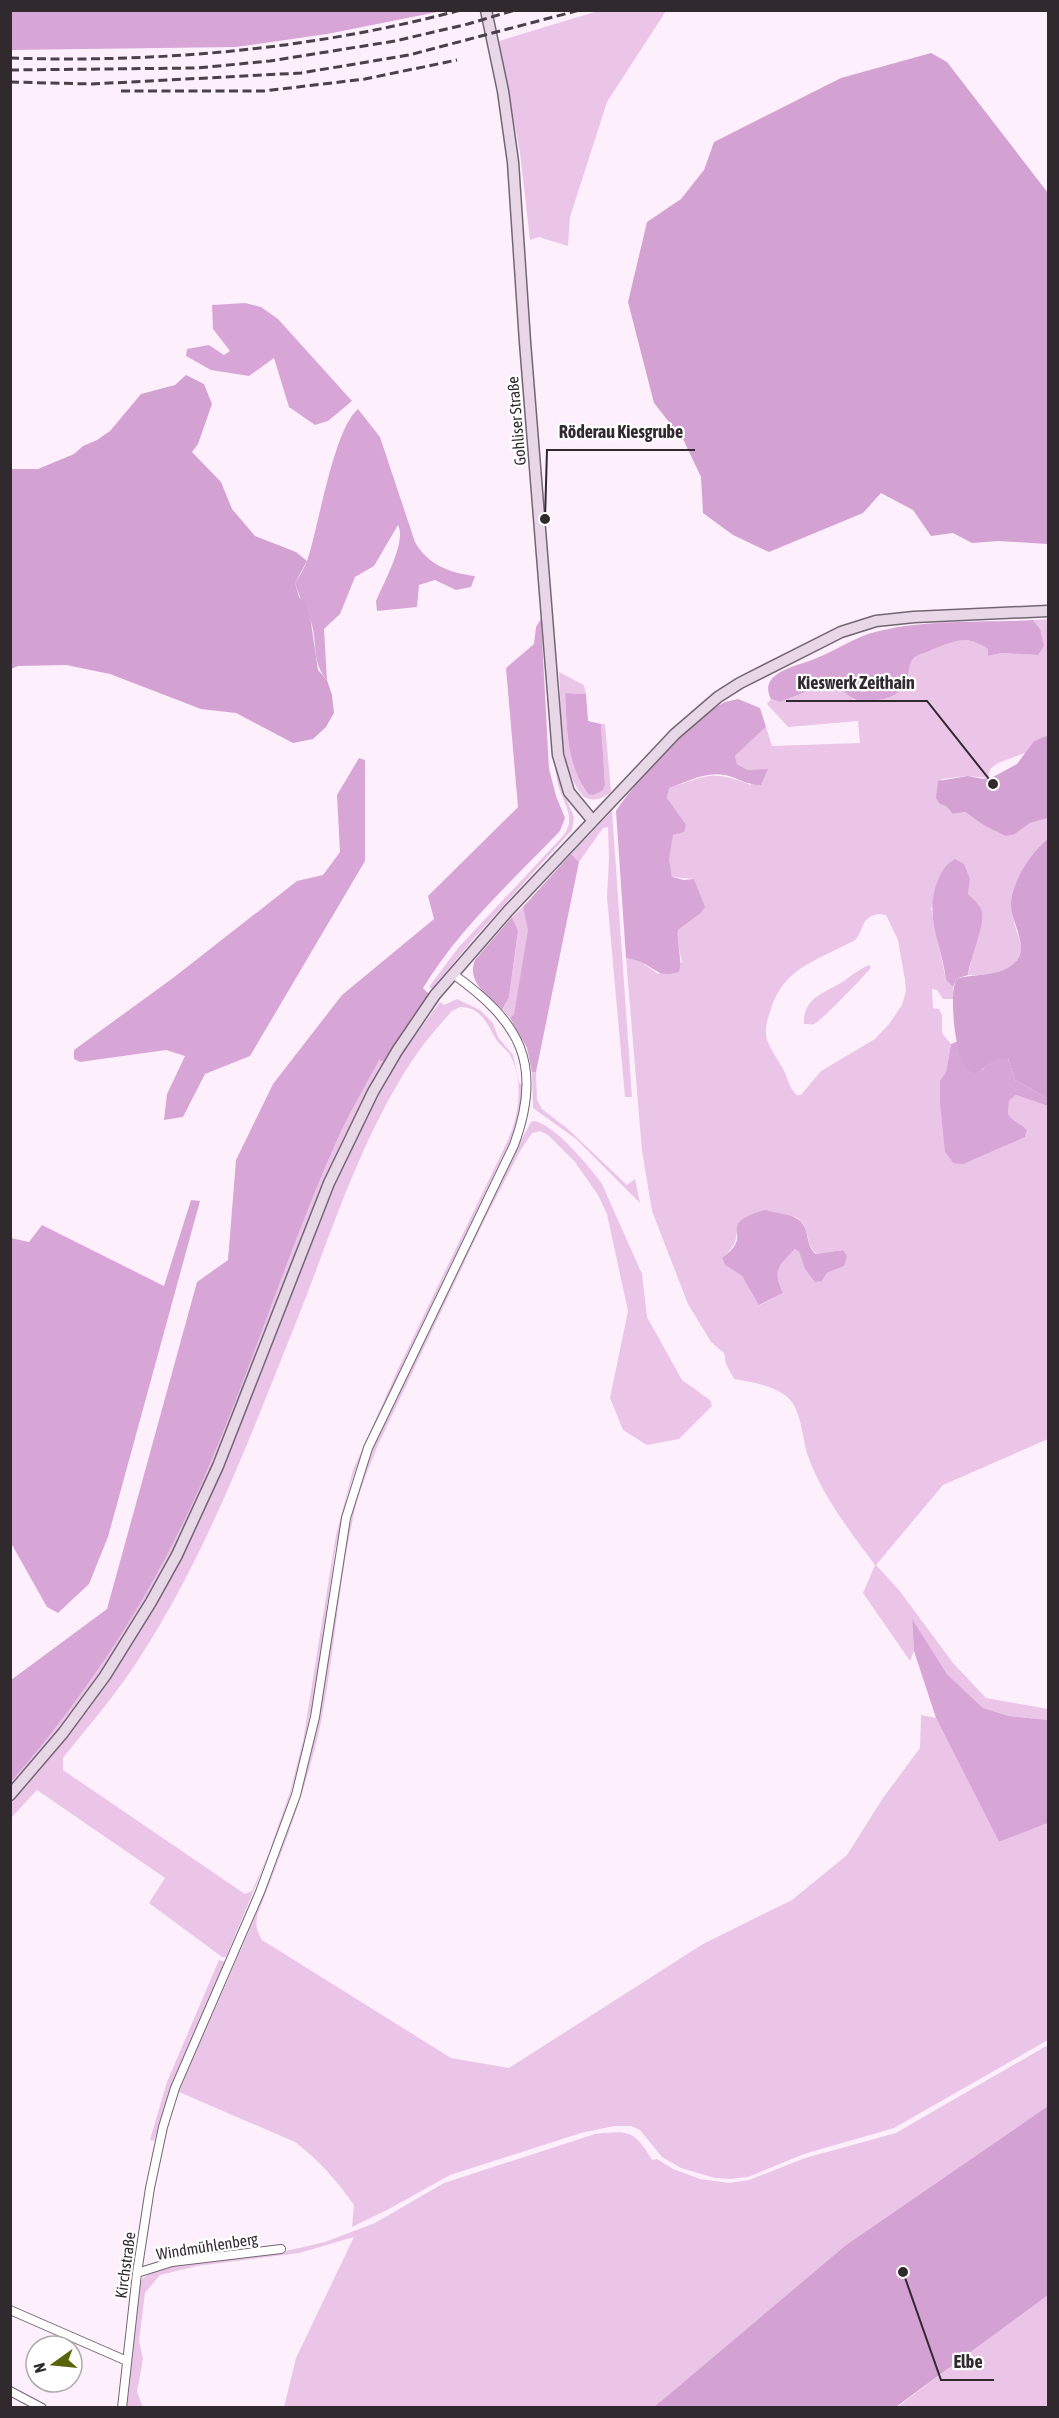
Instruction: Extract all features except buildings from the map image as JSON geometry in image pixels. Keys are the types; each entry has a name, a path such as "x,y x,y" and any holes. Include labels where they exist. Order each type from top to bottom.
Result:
{"main road":[{"name":"Gohliser Straße","path":"486,10 503,91 513,162 558,755 569,792 593,821"},
{"path":"10,1795 63,1733 105,1676 167,1574 218,1466 348,1140 397,1051 435,995 508,911 668,741 718,697 775,664 825,639 860,625 894,618 1048,611"}],"street":[{"name":"Kirchstraße","path":"122,2408 137,2273 148,2196 162,2127 175,2088 260,1892 296,1794 315,1717 346,1518 359,1472 410,1359 514,1145 525,1112 526,1067 519,1043 496,1012 453,974"},
{"name":"Windmühlenberg","path":"137,2273 172,2262 281,2249"},
{"path":"10,2310 127,2361"},
{"path":"10,2391 42,2408"}],"shaded area":[{"path":"601,10 666,11 607,102 570,217 568,246 539,237 530,240 520,153 499,41"},
{"path":"10,11 442,11 327,34 236,47 11,50"},
{"path":"931,53 947,62 1048,193 1048,544 999,541 972,543 953,533 931,536 913,510 881,493 863,513 769,552 733,535 703,513 701,477 684,441 654,403 628,302 647,222 681,199 704,170 714,142 841,78"},
{"path":"245,303 261,307 278,319 352,401 328,421 315,425 289,407 274,358 249,376 211,370 186,356 187,349 209,345 224,355 230,351 213,329 212,305"},
{"path":"186,375 204,384 212,404 198,444 192,452 221,482 232,509 255,536 296,552 307,561 295,583 299,597 305,602 311,623 318,670 327,680 334,713 326,727 313,739 293,743 236,713 201,709 110,674 66,665 18,666 11,669 11,469 38,469 74,454 83,446 110,431 141,394 175,385"},
{"path":"358,409 380,437 415,542 420,550 433,562 448,570 475,576 471,587 456,590 435,580 419,585 417,607 377,611 376,601 397,552 400,532 398,525 374,566 355,577 340,614 324,629 327,680 319,666 311,622 295,583 308,558 328,478 342,436 349,420"},
{"path":"541,619 549,769 565,818 560,831 487,906 437,966 423,988 429,994 384,1062 379,1060 344,1126 319,1183 208,1468 169,1551 108,1655 62,1720 11,1782 11,1680 107,1609 197,1282 228,1260 236,1160 273,1084 342,995 434,919 428,896 518,807 506,668 534,644 536,627"},
{"path":"1048,619 1048,737 1034,741 1025,753 998,763 990,769 988,778 968,776 941,779 946,806 953,814 965,812 985,826 1015,834 1030,823 1048,818 1048,839 1031,856 1016,890 1013,914 1021,950 1013,965 1006,969 983,975 968,975 977,934 977,904 968,894 970,879 931,908 946,980 953,987 953,999 943,999 937,990 932,989 933,1008 939,1009 942,1015 942,1033 951,1044 946,1072 945,1152 953,1163 1025,1137 1027,1130 1008,1114 1009,1101 1016,1095 1048,1106 1048,1439 943,1485 876,1565 899,1590 953,1663 986,1698 1048,1709 1048,1720 1009,1716 983,1708 947,1674 912,1620 914,1651 910,1661 863,1593 875,1565 837,1513 821,1485 808,1456 798,1416 791,1401 780,1392 734,1379 726,1364 724,1353 711,1342 688,1304 652,1211 642,1151 626,958 640,961 658,974 682,962 677,940 678,930 701,913 704,907 694,879 672,877 669,858 673,820 671,805 667,797 669,788 709,776 727,777 751,785 748,770 737,764 735,756 766,727 772,746 860,743 858,721 788,727 767,704 771,699 780,702 831,682 839,685 854,700 906,684 909,664 917,655 931,651 947,642 964,640 979,642 988,649 988,656 1002,653 1038,655 1040,629 1033,620","holes":["879,914 886,915 898,940 906,991 902,1005 875,1039 821,1071 801,1095 797,1095 766,1037 767,1023 773,1003 787,980 807,964 855,940 868,918","782,1215 796,1217 801,1221 811,1246 817,1254 842,1250 844,1266 827,1273 822,1281 805,1269 799,1252 795,1249 778,1268 778,1278 783,1293 760,1305 742,1276 725,1265 722,1258 734,1244 736,1227"]},
{"path":"1033,620 1040,629 1044,646 1038,655 1002,653 988,656 988,649 980,644 967,640 953,642 915,657 903,688 885,698 871,701 857,700 831,682 780,702 771,699 768,690 769,683 779,673 868,634 929,623"},
{"path":"559,672 584,685 586,694 565,693 569,746 575,771 588,794 605,784 601,724 605,724 611,792 601,798 584,797 569,771 562,738"},
{"path":"565,693 586,694 588,721 601,724 605,784 603,790 593,795 588,794 575,771 567,733"},
{"path":"738,699 760,708 766,727 735,756 737,764 748,770 768,769 761,785 751,784 730,776 710,774 669,788 667,798 686,825 684,832 673,835 669,859 672,877 684,880 694,879 705,907 701,913 678,930 679,972 662,974 639,961 626,958 616,811 650,769 682,735 713,709 725,702"},
{"path":"1048,737 1048,818 1030,823 1015,834 1006,836 985,826 965,812 953,814 936,798 938,781 968,776 983,779 993,777 1017,764 1034,741"},
{"path":"554,756 560,784 574,817 572,830 475,937 432,989 429,987 458,948 567,830 568,811 558,784"},
{"path":"359,758 365,760 365,861 250,1056 205,1074 183,1117 164,1120 167,1094 185,1056 166,1050 80,1062 74,1059 74,1050 173,978 297,881 323,875 340,852 337,795"},
{"path":"612,811 632,1097 625,1097 607,897 608,827 603,828 579,862 571,854"},
{"path":"1048,839 1048,1099 1015,1080 1008,1058 994,1061 974,1074 965,1067 955,1034 953,997 956,979 1004,970 1017,960 1021,948 1011,906 1014,888 1028,860"},
{"path":"571,854 579,862 536,1072 532,1072 527,1048 510,1018 514,1014 528,930 523,907"},
{"path":"955,859 964,864 970,879 968,894 981,909 982,922 968,975 956,979 953,987 946,980 932,906 940,876 947,865"},
{"path":"523,907 529,930 514,1014 510,1018 502,1010 509,997 518,932 512,917"},
{"path":"512,917 518,931 509,997 502,1010 480,988 473,975 473,968 475,960"},
{"path":"869,965 871,967 868,971 825,1015 814,1024 804,1024 807,1007 811,1001"},
{"path":"457,999 480,1010 493,1023 498,1037 513,1055 518,1077 511,1057 482,1017 473,1010 460,1007 452,1011 415,1057 375,1126 360,1159 244,1451 208,1534 166,1615 133,1668 63,1758 63,1770 245,1894 252,1891 268,1855 290,1792 303,1741 336,1535 353,1470 399,1367 508,1140 517,1109 518,1079 519,1083 523,1084 518,1119 510,1141 401,1368 355,1471 335,1551 316,1686 301,1757 282,1823 226,1957 222,1957 149,1903 165,1878 37,1790 11,1818 11,1802 44,1765 104,1686 131,1645 179,1559 222,1469 352,1143 401,1055 440,1002 444,1005"},
{"path":"958,1041 963,1064 982,1070 993,1061 1008,1058 1015,1080 1048,1099 1048,1106 1016,1095 1009,1101 1008,1114 1027,1130 1025,1137 963,1164 953,1163 945,1152 940,1103 940,1081 946,1072 951,1044"},
{"path":"379,1059 384,1062 344,1137 213,1466 172,1555 137,1617 99,1677 57,1735 11,1789 11,1782 62,1720 108,1655 130,1621 169,1550 208,1467 319,1183 344,1126"},
{"path":"532,1072 536,1072 537,1100 542,1109 568,1129 627,1185 635,1179 640,1203 576,1139 533,1108"},
{"path":"534,1121 551,1129 561,1138 602,1184 642,1274 647,1317 682,1380 710,1400 712,1406 679,1439 647,1445 623,1430 610,1398 628,1311 607,1214 598,1195 575,1162 548,1135 540,1131 532,1133 520,1151 484,1221 378,1445 360,1493 347,1548 321,1722 302,1795 258,1913 257,1927 262,1940 451,2058 509,2068 703,1944 792,1900 847,1855 883,1798 920,1748 921,1715 936,1718 999,1842 1048,1823 1048,2040 894,2128 804,2154 748,2177 715,2178 681,2168 662,2157 640,2130 631,2126 614,2126 581,2133 450,2175 352,2227 354,2205 327,2171 295,2142 179,2092 267,1888 297,1804 317,1727 345,1547 353,1511 369,1457 490,1200 531,1122"},
{"path":"191,1200 200,1201 108,1537 89,1584 58,1613 47,1607 11,1543 11,1238 29,1242 42,1225 164,1286"},
{"path":"765,1210 799,1220 816,1254 843,1250 847,1256 844,1266 827,1273 822,1281 815,1282 805,1269 799,1252 795,1249 778,1269 778,1279 783,1293 759,1305 742,1276 725,1265 722,1258 736,1243 736,1228 739,1223 749,1215"},
{"path":"912,1619 947,1674 983,1708 1009,1716 1048,1720 1048,1823 999,1842 936,1718 914,1651"},
{"path":"219,1960 225,1962 172,2084 154,2141 150,2140 167,2082"},
{"path":"1048,2045 1048,2106 846,2245 654,2407 284,2407 296,2358 354,2237 299,2253 197,2266 160,2275 145,2293 139,2341 143,2359 137,2392 143,2407 126,2408 139,2284 143,2278 157,2270 176,2264 277,2253 325,2242 375,2223 444,2183 595,2134 615,2132 630,2134 641,2143 652,2160 657,2159 673,2169 700,2179 730,2183 749,2180 805,2158 896,2133"},
{"path":"1048,2106 1048,2295 896,2407 654,2407 846,2245"},
{"path":"1048,2295 1048,2407 896,2408 1030,2307"}],"railway":[{"path":"10,58 124,58 294,44 350,35 461,10"},
{"path":"10,70 197,68 270,61 395,41 515,10"},
{"path":"10,82 92,84 301,73 409,55 580,10"},
{"path":"121,91 264,91 365,79 457,60"}],"place":[{"name":"Röderau Kiesgrube","path":"545,519"},
{"name":"Kieswerk Zeithain","path":"993,784"},
{"name":"Elbe","path":"903,2272"}]}
